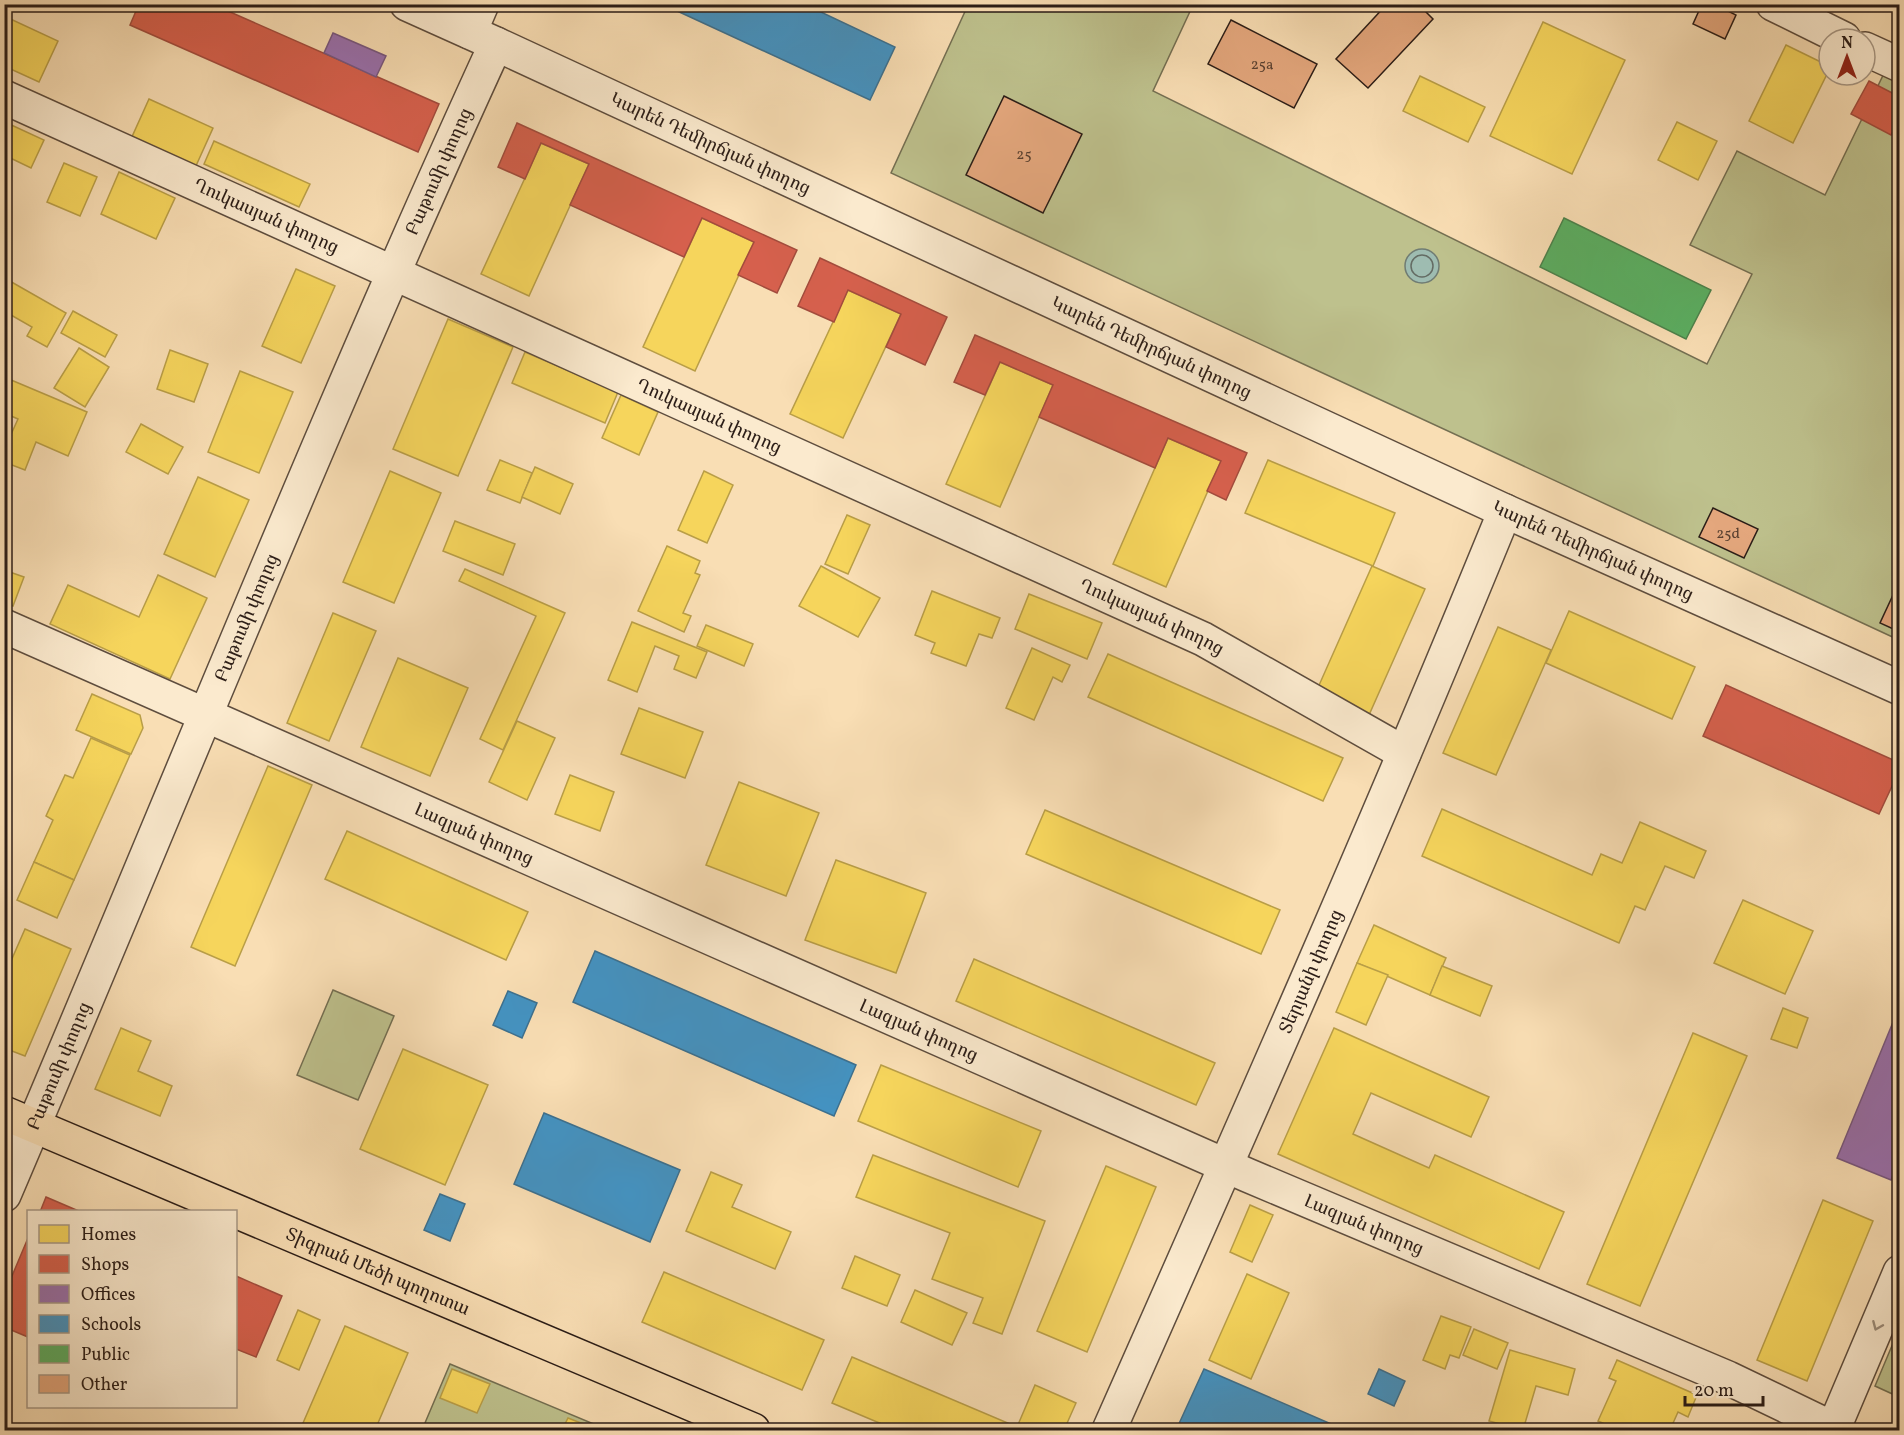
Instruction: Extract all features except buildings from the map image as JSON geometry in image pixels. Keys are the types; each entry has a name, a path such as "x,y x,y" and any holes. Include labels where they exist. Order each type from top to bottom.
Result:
{"main road":[{"name":"Տիգրան Մեծի պողոտա","path":"4,1113 234,1210"},
{"name":"Տիգրան Մեծի պողոտա","path":"237,1211 753,1431"}],"street":[{"name":"Կարեն Դեմիրճյան փողոց","path":"407,4 483,27 1506,511 1899,688"},
{"path":"1773,4 1820,27"},
{"name":"Բաթումի փողոց","path":"4,1195 204,715 393,272 483,27"},
{"path":"1877,55 1899,66"},
{"name":"Ղուկասյան փողոց","path":"4,97 1203,639 1404,753"},
{"name":"Տերյանի փողոց","path":"1109,1431 1226,1166 1506,511"},
{"name":"Լազյան փողոց","path":"4,626 1226,1166 1728,1378 1834,1430"},
{"path":"1834,1430 1899,1272"}],"green space":[{"path":"968,5 1193,5 1153,91 1707,364 1752,274 1690,245 1737,151 1825,195 1890,61 1900,66 1899,640 891,173"},
{"path":"333,990 394,1016 358,1100 297,1075"},
{"path":"1899,1329 1899,1397 1875,1386"},
{"path":"450,1364 608,1430 422,1430"}],"water":[{"path":"1422,249 1434,254 1439,266 1434,278 1422,283 1410,278 1405,266 1410,254"}]}
